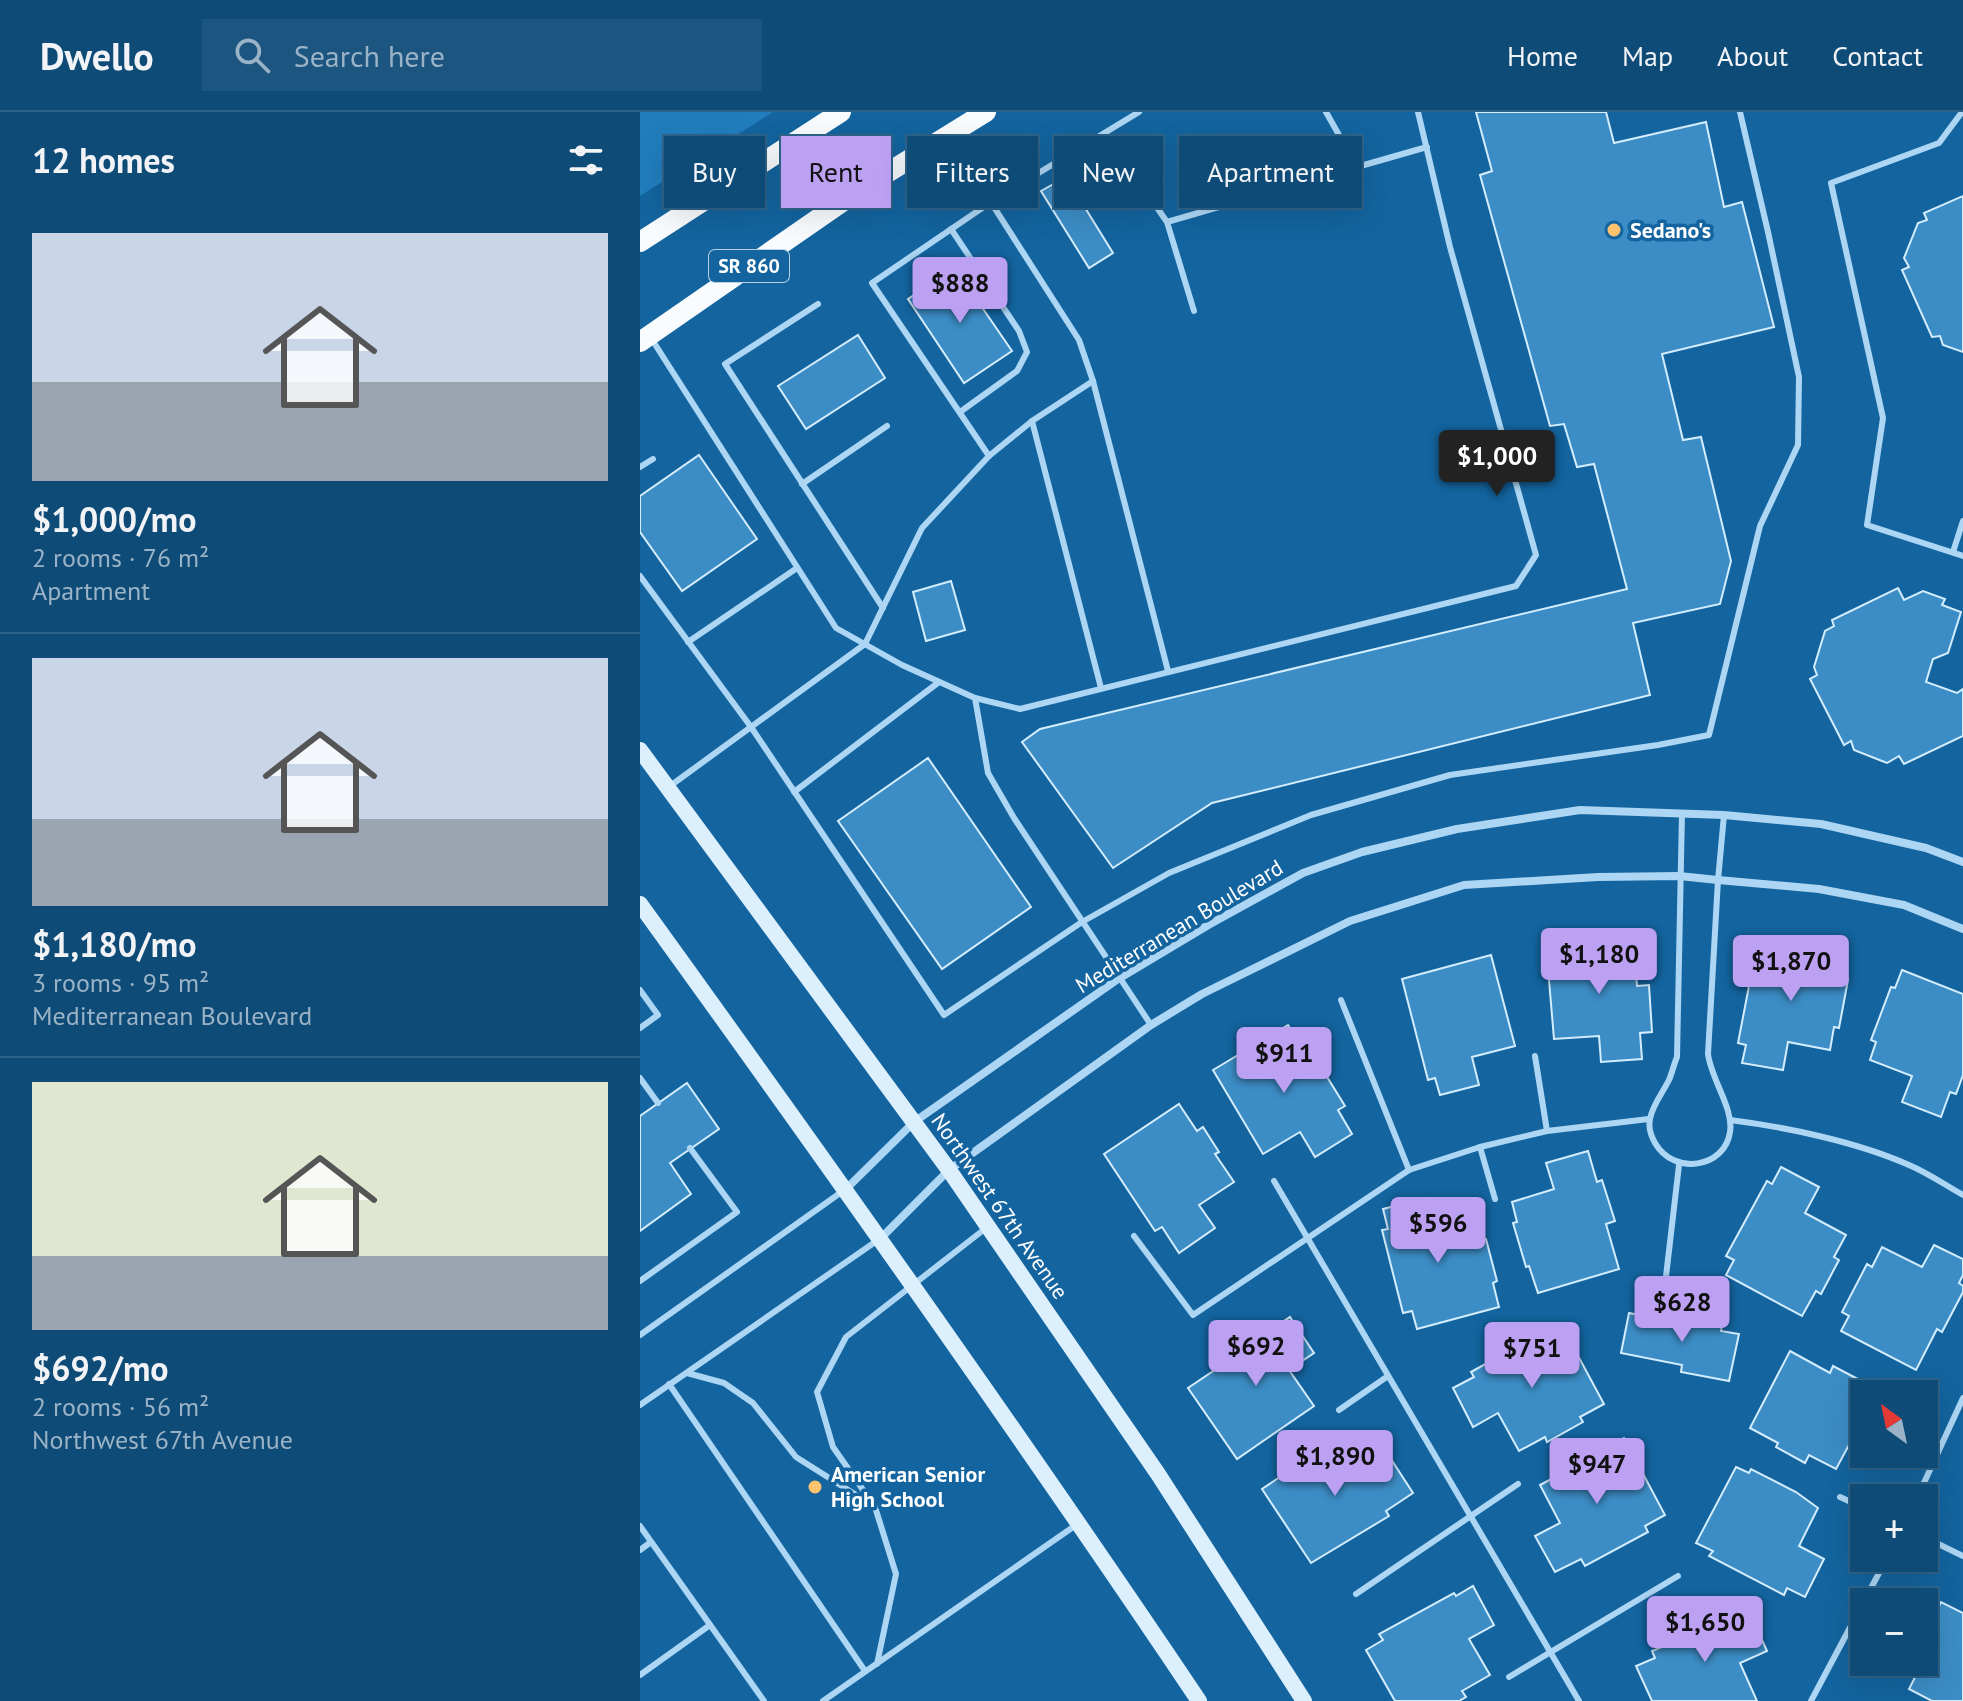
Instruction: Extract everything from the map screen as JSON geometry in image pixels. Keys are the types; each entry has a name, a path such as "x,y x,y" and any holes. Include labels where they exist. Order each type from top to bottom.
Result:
{"main road":[{"path":"640,242 841,112"},
{"name":"SR 860","path":"645,338 858,191 986,112"},
{"name":"Northwest 67th Avenue","path":"640,750 949,1170 1158,1474 1304,1701"},
{"path":"640,904 913,1283 1199,1701"}],"street":[{"name":"Mediterranean Boulevard","path":"846,1189 914,1122 1118,979 1303,873 1362,852 1457,829 1580,810 1724,815 1821,824 1926,848 1963,862"},
{"path":"881,1238 949,1170 1151,1025 1202,994 1350,921 1464,885 1679,876 1819,889 1904,905 1963,929"}],"lane":[{"path":"1038,174 1139,112"},
{"path":"1326,112 1340,136"},
{"path":"645,338 836,628 975,698 1020,709 1516,586 1536,555 1450,247 1418,112"},
{"path":"640,576 751,727 944,1015 1082,922 1169,873 1311,815 1450,775 1709,735 1760,526 1798,445 1799,377 1740,112"},
{"path":"1962,112 1939,143 1831,183 1883,418 1867,525 1963,556"},
{"path":"1105,133 1167,222 1194,311"},
{"path":"1362,166 1427,147"},
{"path":"982,208 872,283 989,456"},
{"path":"995,208 1079,340 1093,381 1168,671"},
{"path":"1167,222 1215,208"},
{"path":"951,229 1019,331 1027,352 1017,371 960,412"},
{"path":"818,304 725,364 883,608"},
{"path":"667,788 865,644 922,528 989,456 1032,421 1093,381"},
{"path":"1032,421 1101,688"},
{"path":"802,484 887,426"},
{"path":"640,467 653,459"},
{"path":"1953,552 1963,521"},
{"path":"688,642 797,568"},
{"path":"794,792 939,682"},
{"path":"975,698 988,773 1118,979 1151,1025"},
{"path":"1682,813 1677,1057 1649,1119 1650,1134 1662,1155 1679,1165 1697,1163 1720,1151 1726,1145 1731,1130 1708,1054 1724,815"},
{"path":"640,990 658,1015 640,1028"},
{"path":"1341,1000 1409,1170"},
{"path":"1535,1056 1547,1131"},
{"path":"640,1078 658,1103"},
{"path":"1134,1236 1193,1315 1409,1170 1480,1147 1547,1131 1649,1119"},
{"path":"1730,1120 1767,1124 1839,1142 1909,1165 1962,1191"},
{"path":"1480,1147 1495,1199"},
{"path":"640,1281 737,1212 690,1148"},
{"path":"1663,1302 1679,1165"},
{"path":"1274,1181 1579,1701"},
{"path":"640,1335 846,1189"},
{"path":"877,1664 896,1574 875,1507 833,1447 817,1392 846,1337 988,1227"},
{"path":"640,1405 881,1238"},
{"path":"686,1372 724,1383 753,1403 796,1457 875,1507"},
{"path":"1339,1410 1388,1376"},
{"path":"669,1384 865,1671"},
{"path":"1923,1484 1963,1398"},
{"path":"1356,1594 1518,1484"},
{"path":"1840,1497 1850,1502"},
{"path":"823,1701 1080,1523"},
{"path":"640,1526 764,1701"},
{"path":"640,1550 651,1542"},
{"path":"1938,1544 1963,1556"},
{"path":"1811,1701 1880,1572"},
{"path":"1509,1677 1678,1576"},
{"path":"640,1675 710,1625"}],"shaded area":[{"path":"640,112 773,112 735,136 664,136 664,181 640,196"}],"building":[{"path":"1476,112 1606,112 1614,143 1706,122 1724,207 1742,202 1774,327 1662,354 1683,440 1701,437 1731,561 1720,604 1633,623 1650,695 1212,803 1113,868 1022,742 1040,729 1627,589 1594,464 1577,467 1564,424 1550,426 1480,175 1492,171"},
{"path":"1054,184 1054,208 1085,208 1113,253 1089,268 1041,191"},
{"path":"1963,196 1963,352 1943,345 1940,336 1932,337 1902,270 1909,267 1904,258 1918,223 1927,220 1924,213"},
{"path":"955,268 1012,351 964,383 908,299"},
{"path":"858,335 885,378 806,429 778,386"},
{"path":"699,455 757,539 682,591 640,532 640,496"},
{"path":"951,581 965,630 926,641 913,592"},
{"path":"1898,588 1904,600 1923,591 1945,599 1942,605 1961,612 1948,653 1933,659 1926,682 1957,693 1963,689 1963,736 1904,764 1899,756 1887,763 1854,750 1851,741 1844,745 1810,679 1817,675 1814,667 1825,631 1834,626 1832,620"},
{"path":"928,758 1031,907 942,969 838,821"},
{"path":"1633,938 1637,986 1649,985 1652,1032 1640,1033 1642,1059 1601,1062 1599,1036 1554,1039 1546,945"},
{"path":"1762,942 1846,958 1843,979 1848,980 1839,1028 1834,1027 1830,1050 1788,1042 1783,1070 1742,1063 1746,1045 1738,1043 1754,960 1759,960"},
{"path":"1491,955 1515,1046 1472,1057 1479,1085 1440,1095 1435,1078 1428,1080 1402,979"},
{"path":"1902,970 1963,994 1963,1075 1956,1094 1950,1092 1941,1117 1902,1102 1912,1076 1870,1060 1876,1042 1871,1040 1891,987 1895,988"},
{"path":"1288,1025 1314,1068 1319,1064 1345,1106 1338,1110 1352,1134 1315,1157 1300,1132 1263,1154 1213,1070"},
{"path":"687,1083 719,1129 670,1163 691,1194 640,1231 640,1116"},
{"path":"1179,1104 1197,1131 1203,1127 1219,1152 1215,1154 1234,1182 1199,1205 1215,1228 1179,1253 1162,1227 1155,1231 1104,1154"},
{"path":"1588,1151 1597,1182 1602,1180 1615,1221 1606,1224 1619,1269 1538,1293 1529,1266 1526,1267 1513,1223 1517,1222 1512,1202 1554,1189 1546,1163"},
{"path":"1781,1167 1819,1187 1805,1213 1846,1235 1834,1257 1839,1260 1821,1294 1816,1291 1802,1316 1726,1275 1734,1260 1726,1256 1767,1181 1772,1184"},
{"path":"1425,1198 1432,1224 1472,1214 1479,1240 1486,1239 1497,1281 1493,1283 1499,1307 1417,1329 1412,1311 1403,1313 1382,1230 1388,1229 1383,1209"},
{"path":"1934,1245 1963,1259 1963,1275 1959,1283 1963,1286 1963,1292 1942,1332 1937,1329 1916,1370 1841,1331 1849,1316 1842,1312 1867,1264 1872,1267 1882,1247 1922,1267"},
{"path":"1656,1311 1722,1325 1721,1331 1739,1334 1729,1381 1681,1372 1682,1365 1621,1353 1629,1313 1654,1318"},
{"path":"1290,1317 1314,1353 1289,1370 1314,1406 1237,1459 1188,1388 1225,1363 1221,1358 1256,1334 1259,1338"},
{"path":"1562,1326 1604,1404 1580,1417 1583,1422 1547,1442 1545,1437 1519,1451 1498,1413 1473,1427 1453,1388 1474,1377 1471,1372 1540,1334"},
{"path":"1790,1351 1830,1373 1833,1366 1860,1380 1850,1380 1850,1443 1836,1469 1809,1455 1805,1463 1750,1428"},
{"path":"1341,1436 1363,1469 1387,1453 1413,1493 1386,1511 1389,1516 1311,1563 1262,1489"},
{"path":"1624,1438 1665,1515 1645,1526 1648,1532 1585,1566 1581,1559 1555,1572 1535,1536 1560,1523 1540,1485 1557,1476 1554,1471 1604,1444 1606,1447"},
{"path":"1736,1467 1749,1473 1751,1469 1796,1492 1818,1508 1799,1546 1824,1559 1805,1597 1787,1588 1784,1595 1709,1556 1713,1551 1696,1543"},
{"path":"1473,1586 1494,1625 1469,1639 1490,1675 1462,1691 1466,1697 1459,1701 1395,1701 1366,1650 1383,1640 1379,1634 1454,1593 1456,1596"},
{"path":"1941,1602 1963,1613 1963,1701 1932,1701 1909,1689 1916,1676 1938,1676 1938,1608"},
{"path":"1749,1611 1767,1651 1740,1663 1757,1701 1652,1701 1636,1666 1655,1658 1652,1651"}],"place":[{"name":"Sedano's","path":"1614,230"},
{"name":"American Senior High School","path":"815,1487"}]}
